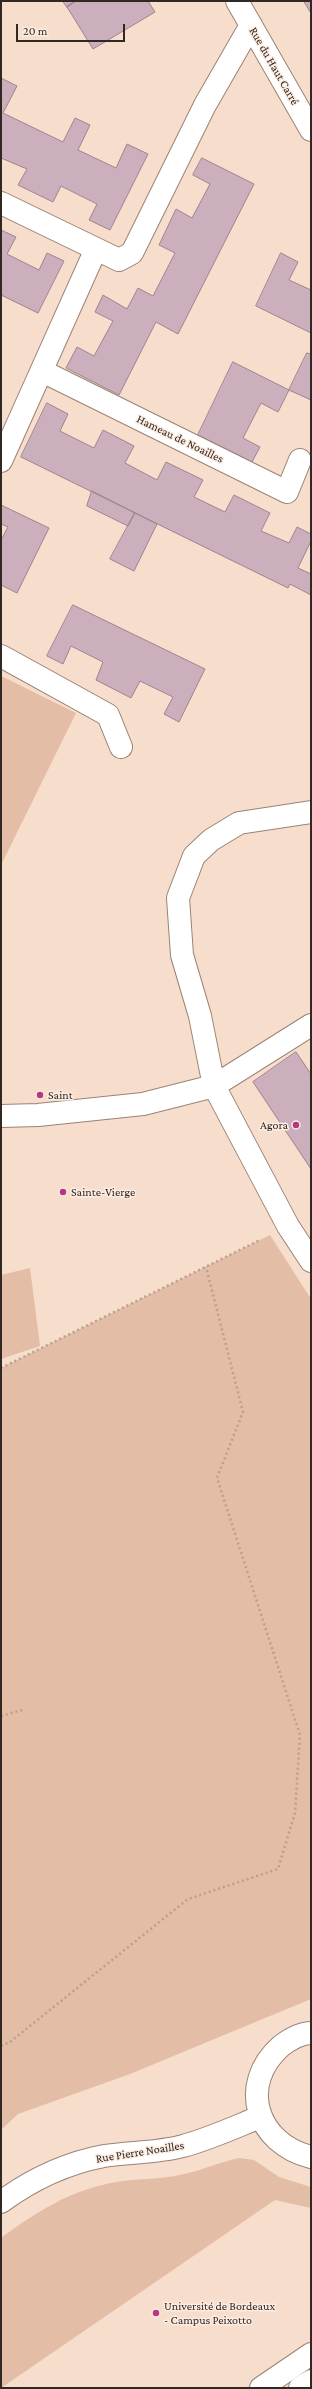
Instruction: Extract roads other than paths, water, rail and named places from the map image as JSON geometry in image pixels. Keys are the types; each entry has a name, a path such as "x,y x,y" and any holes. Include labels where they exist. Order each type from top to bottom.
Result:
{"street":[{"name":"Rue du Haut Carré","path":"236,1 311,130"},
{"path":"1,202 119,260 132,253 205,105 251,25"},
{"path":"1,461 96,249"},
{"name":"Hameau de Noailles","path":"42,371 287,492 300,460"},
{"path":"1,656 108,715 121,748"},
{"path":"311,812 239,823 212,840 194,856 178,898 182,955 200,1016 214,1086 288,1226 311,1261"},
{"path":"1,1116 143,1104 214,1086 311,1025"},
{"path":"311,2033 287,2042 271,2056 260,2074 256,2095 260,2117 268,2132 282,2145 297,2154 311,2157"},
{"name":"Rue Pierre Noailles","path":"1,2202 46,2174 103,2156 158,2151 183,2146 260,2117"},
{"path":"261,2388 311,2354"},
{"path":"300,2388 311,2381"}],"place":[{"name":"Saint","path":"40,1095"},
{"name":"Agora","path":"296,1125"},
{"name":"Sainte-Vierge","path":"63,1192"},
{"name":"Université de Bordeaux - Campus Peixotto","path":"156,2313"}]}
